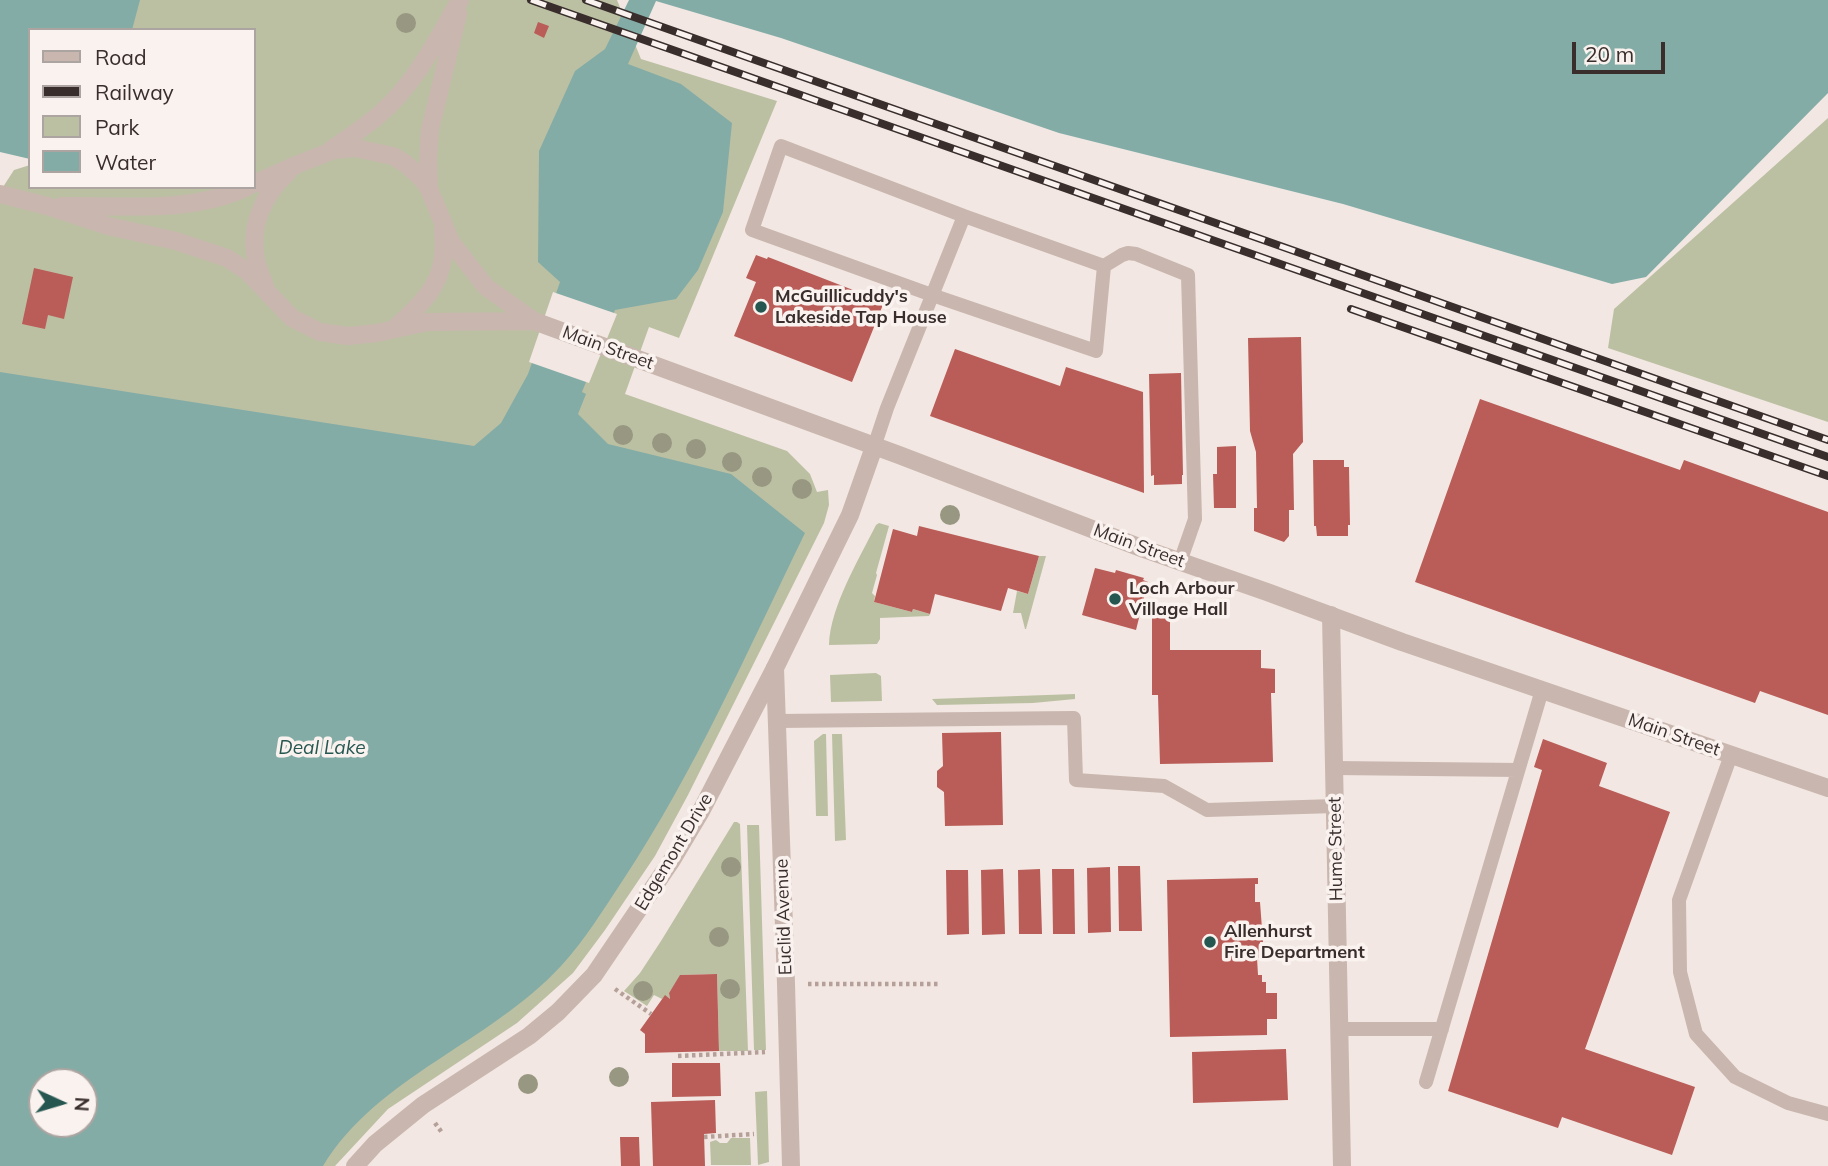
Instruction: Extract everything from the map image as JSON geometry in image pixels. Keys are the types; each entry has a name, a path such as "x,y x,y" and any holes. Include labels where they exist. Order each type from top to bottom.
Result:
{"street":[{"path":"326,153 372,121 396,99 460,0"},
{"path":"429,189 430,130 460,0"},
{"name":"Main Street","path":"256,183 296,164 344,149 355,148 393,156 416,173 429,189 451,242 486,287 534,321 1180,562 1402,642 1828,788"},
{"path":"267,291 256,260 255,232 259,214 274,185 296,164"},
{"name":"Main Street","path":"47,206 139,207 220,198 242,189"},
{"name":"Main Street","path":"0,194 108,226 176,241 227,258 247,271 292,318 320,332 348,336 434,321 534,321"},
{"path":"394,329 424,301 438,277 444,251 442,217"},
{"name":"Edgemont Drive","path":"355,1166 374,1144 424,1105 529,1036 558,1012 594,975 673,860 696,820 850,515 874,447"},
{"name":"Hume Street","path":"1331,615 1342,1166"},
{"name":"Euclid Avenue","path":"775,668 790,1166"}],"lane":[{"path":"1104,265 1096,351 752,230 781,146 964,216 1104,265 1128,253 1188,275 1195,519 1180,562"},
{"path":"874,447 964,216"},
{"path":"1426,1082 1542,690"},
{"path":"777,721 1074,718 1076,780 1164,786 1206,810 1335,806"},
{"path":"1731,754 1678,900 1680,972 1696,1034 1735,1077 1788,1103 1828,1114"},
{"path":"1334,768 1518,770"},
{"path":"1340,1030 1442,1030"}],"path":[{"path":"786,984 940,984"},
{"path":"615,989 651,1014"},
{"path":"678,1056 766,1052"},
{"path":"704,1137 754,1134"}],"green space":[{"name":"Deal Lake","path":"0,0 617,0 641,59 777,101 679,338 649,327 625,394 787,451 810,474 817,492 828,490 829,505 824,523 688,795 655,856 605,930 573,973 517,1023 388,1109 335,1166 0,1166"},
{"path":"1828,118 1828,422 1608,348 1614,309"},
{"path":"879,523 889,526 872,593 875,596 874,602 930,614 880,618 880,639 877,644 829,645 834,615 846,583"},
{"path":"1039,556 1046,556 1025,629 1021,613 1013,613 1017,591 1028,594"},
{"path":"876,673 881,676 882,701 831,702 830,675"},
{"path":"1075,694 1075,699 1033,703 937,705 932,699"},
{"path":"826,734 828,816 816,816 814,741"},
{"path":"832,734 842,734 846,840 835,841"},
{"path":"734,822 740,824 748,1051 719,1051 717,974 681,975 669,993 670,999 654,995 647,1006 624,991 640,973 661,941"},
{"path":"747,825 759,825 766,1050 754,1050"},
{"path":"767,1091 769,1162 758,1165 755,1092"},
{"path":"731,1138 750,1138 751,1165 711,1165 710,1142 716,1140 727,1143"}],"water":[{"path":"0,0 140,0 133,28 28,28 28,162 12,167 0,185"},
{"name":"Deal Lake","path":"629,0 1828,0 1828,93 1646,277 1612,284 1343,204 1059,133 781,38 656,1 628,64 681,84 732,123 723,212 698,270 676,299 615,310 582,392 586,394 578,414 608,444 731,474 805,533 720,709 674,796 601,914 561,966 533,993 502,1017 404,1083 373,1108 346,1135 323,1166 0,1166 0,372 474,446 501,423 528,374 560,282 538,262 539,151 575,71 605,49"}],"pier":[{"path":"0,152 28,159 28,166 14,170 0,188"},
{"path":"553,292 617,314 589,383 529,362"}],"building":[{"path":"538,22 549,26 544,38 534,33"},
{"path":"756,255 767,259 768,257 884,302 852,382 734,336 756,282 746,278"},
{"path":"34,268 73,277 64,319 48,315 45,329 22,324"},
{"path":"1301,337 1303,442 1293,454 1294,510 1289,510 1289,536 1284,542 1254,531 1254,508 1257,508 1256,452 1250,431 1248,338"},
{"path":"955,349 1060,386 1066,367 1143,392 1144,493 930,416"},
{"path":"1181,373 1182,484 1154,485 1154,475 1151,476 1149,374"},
{"path":"1480,399 1680,470 1684,460 1828,512 1828,715 1760,691 1755,703 1415,582"},
{"path":"1236,446 1236,508 1214,508 1213,474 1217,474 1217,447"},
{"path":"1313,460 1344,460 1344,467 1349,467 1348,536 1317,536 1314,526"},
{"path":"919,526 1039,556 1028,594 1008,588 1001,611 935,594 930,614 874,602 893,529 917,536"},
{"name":"Loch Arbour Village Hall","path":"1095,568 1115,573 1116,570 1144,578 1143,580 1148,582 1136,630 1082,615"},
{"path":"1152,600 1170,609 1170,650 1261,650 1261,668 1275,669 1275,693 1271,693 1273,762 1160,764 1158,695 1152,695"},
{"path":"1001,732 1003,825 945,826 944,792 937,787 937,771 943,766 942,733"},
{"path":"1543,739 1607,763 1599,786 1670,812 1585,1049 1695,1087 1672,1155 1562,1117 1558,1128 1448,1091 1542,770 1534,767"},
{"path":"1118,866 1140,866 1142,931 1119,931"},
{"path":"1110,867 1111,932 1088,933 1087,868"},
{"path":"1003,869 1005,934 982,935 981,870"},
{"path":"1040,869 1042,934 1019,934 1018,870"},
{"path":"1052,869 1074,869 1075,934 1053,934"},
{"path":"946,870 968,870 969,934 947,935"},
{"path":"1258,878 1258,884 1255,884 1255,902 1260,902 1263,942 1260,942 1261,958 1257,958 1258,975 1262,975 1262,982 1266,982 1266,993 1277,993 1277,1019 1267,1019 1267,1035 1170,1037 1167,880"},
{"path":"717,974 719,1051 645,1053 645,1034 640,1030 665,995 670,999 669,993 680,975"},
{"path":"1286,1049 1288,1100 1193,1103 1192,1052"},
{"path":"672,1063 720,1063 721,1096 672,1097"},
{"path":"715,1100 716,1133 704,1134 705,1166 653,1166 651,1102"},
{"path":"620,1137 639,1137 640,1166 621,1166"}],"railway":[{"path":"531,0 1828,457"},
{"path":"586,0 1828,440"},
{"path":"1351,309 1828,476"}],"place":[{"name":"McGuillicuddy's Lakeside Tap House","path":"761,307"},
{"name":"Loch Arbour Village Hall","path":"1115,599"},
{"name":"Allenhurst Fire Department","path":"1210,942"}]}
